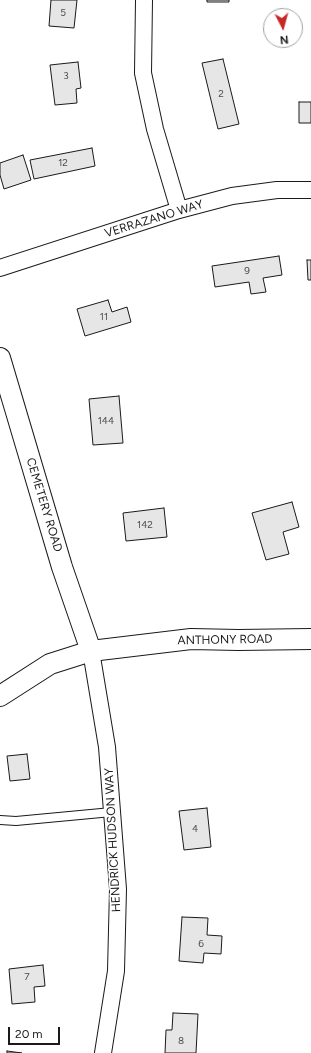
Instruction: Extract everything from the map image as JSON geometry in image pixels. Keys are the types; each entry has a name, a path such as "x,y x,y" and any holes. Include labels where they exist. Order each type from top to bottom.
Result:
{"street":[{"path":"144,0 143,73 155,129 179,210"},
{"name":"VERRAZANO WAY","path":"0,268 179,210 232,196 277,190 311,190"},
{"name":"CEMETERY ROAD","path":"0,358 62,567 91,652"},
{"name":"ANTHONY ROAD","path":"0,696 50,664 91,652 191,639 311,639"},
{"name":"HENDRICK HUDSON WAY","path":"91,652 107,747 118,888 116,971 103,1053"}],"lane":[{"path":"0,820 16,821 112,812"}],"building":[{"path":"51,0 77,0 74,28 49,26"},
{"path":"207,0 229,0 229,2 207,2"},
{"path":"223,59 239,124 218,129 202,63"},
{"path":"78,62 81,88 76,89 77,103 55,105 50,65"},
{"path":"299,102 311,102 311,123 299,123"},
{"path":"92,148 95,166 34,179 30,160"},
{"path":"23,155 31,180 4,189 0,175 0,163"},
{"path":"279,256 282,275 263,278 266,292 251,294 249,282 215,287 212,266"},
{"path":"307,260 311,260 311,280 308,280"},
{"path":"108,300 112,312 127,307 131,322 85,336 77,309"},
{"path":"119,396 123,443 93,445 89,399"},
{"path":"292,502 299,527 283,532 289,554 266,560 252,513"},
{"path":"164,508 167,537 126,541 123,513"},
{"path":"27,754 30,779 10,781 7,756"},
{"path":"207,808 211,847 184,850 179,811"},
{"path":"182,917 208,918 207,935 222,936 221,954 204,953 203,963 179,961"},
{"path":"43,965 45,986 34,987 35,1002 12,1004 9,969"},
{"path":"173,1013 198,1014 196,1053 165,1053 166,1030 172,1030"},
{"path":"7,1051 22,1053 7,1053"}]}
